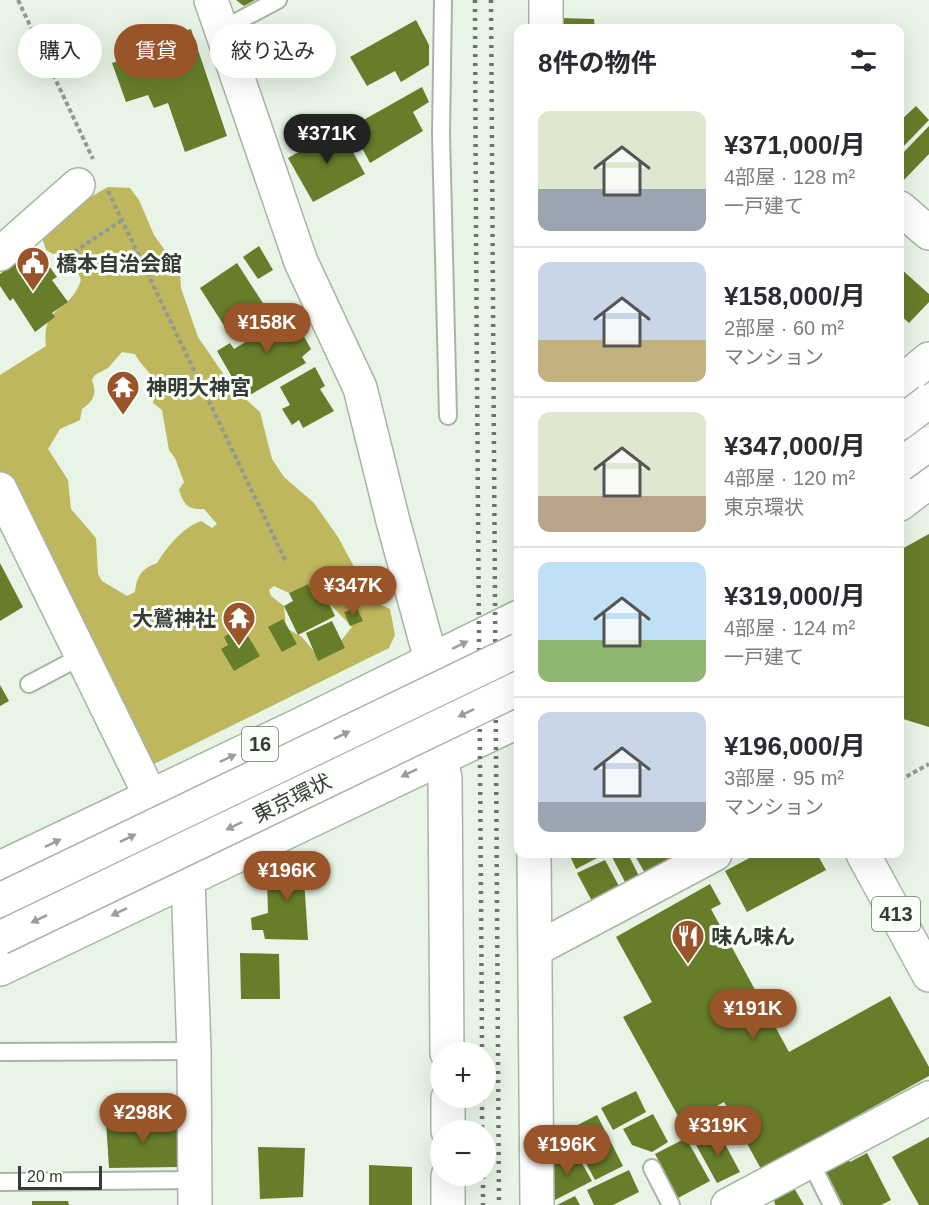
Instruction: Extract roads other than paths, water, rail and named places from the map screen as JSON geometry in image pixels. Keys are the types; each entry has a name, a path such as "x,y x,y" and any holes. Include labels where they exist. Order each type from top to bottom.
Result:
{"main road":[{"path":"546,0 546,24"},
{"path":"216,15 301,262 360,388 431,660"},
{"path":"0,254 94,181"},
{"path":"904,211 929,233"},
{"path":"904,380 929,359"},
{"path":"904,420 929,401"},
{"path":"904,462 929,444"},
{"path":"904,501 929,482"},
{"path":"0,489 150,795"},
{"name":"16","path":"0,868 514,619"},
{"name":"東京環状","path":"0,900 514,652"},
{"name":"東京環状","path":"0,938 514,689"},
{"path":"306,722 303,741 328,793 349,802"},
{"path":"0,969 514,723"},
{"path":"441,758 445,778 447,1042"},
{"path":"534,858 537,1205"},
{"path":"536,949 703,858"},
{"name":"413","path":"865,858 929,975"},
{"path":"188,879 194,1051 194,1192"},
{"path":"728,1205 929,1098"},
{"path":"448,1186 448,1205"}],"lane":[{"path":"216,15 278,0"},
{"path":"443,0 441,135 448,416"},
{"path":"29,684 82,656"},
{"path":"0,1052 194,1051"},
{"path":"810,1161 832,1205"},
{"path":"652,1168 671,1205"},
{"path":"0,1182 194,1192"}],"railway":[{"path":"475,0 482,1042"},
{"path":"491,0 499,1205"},
{"path":"482,1108 482,1120"},
{"path":"483,1186 483,1205"}],"place":[{"name":"橋本自治会館","path":"33,292"},
{"name":"神明大神宮","path":"123,416"},
{"name":"大鷲神社","path":"239,647"},
{"name":"味ん味ん","path":"688,965"}]}
